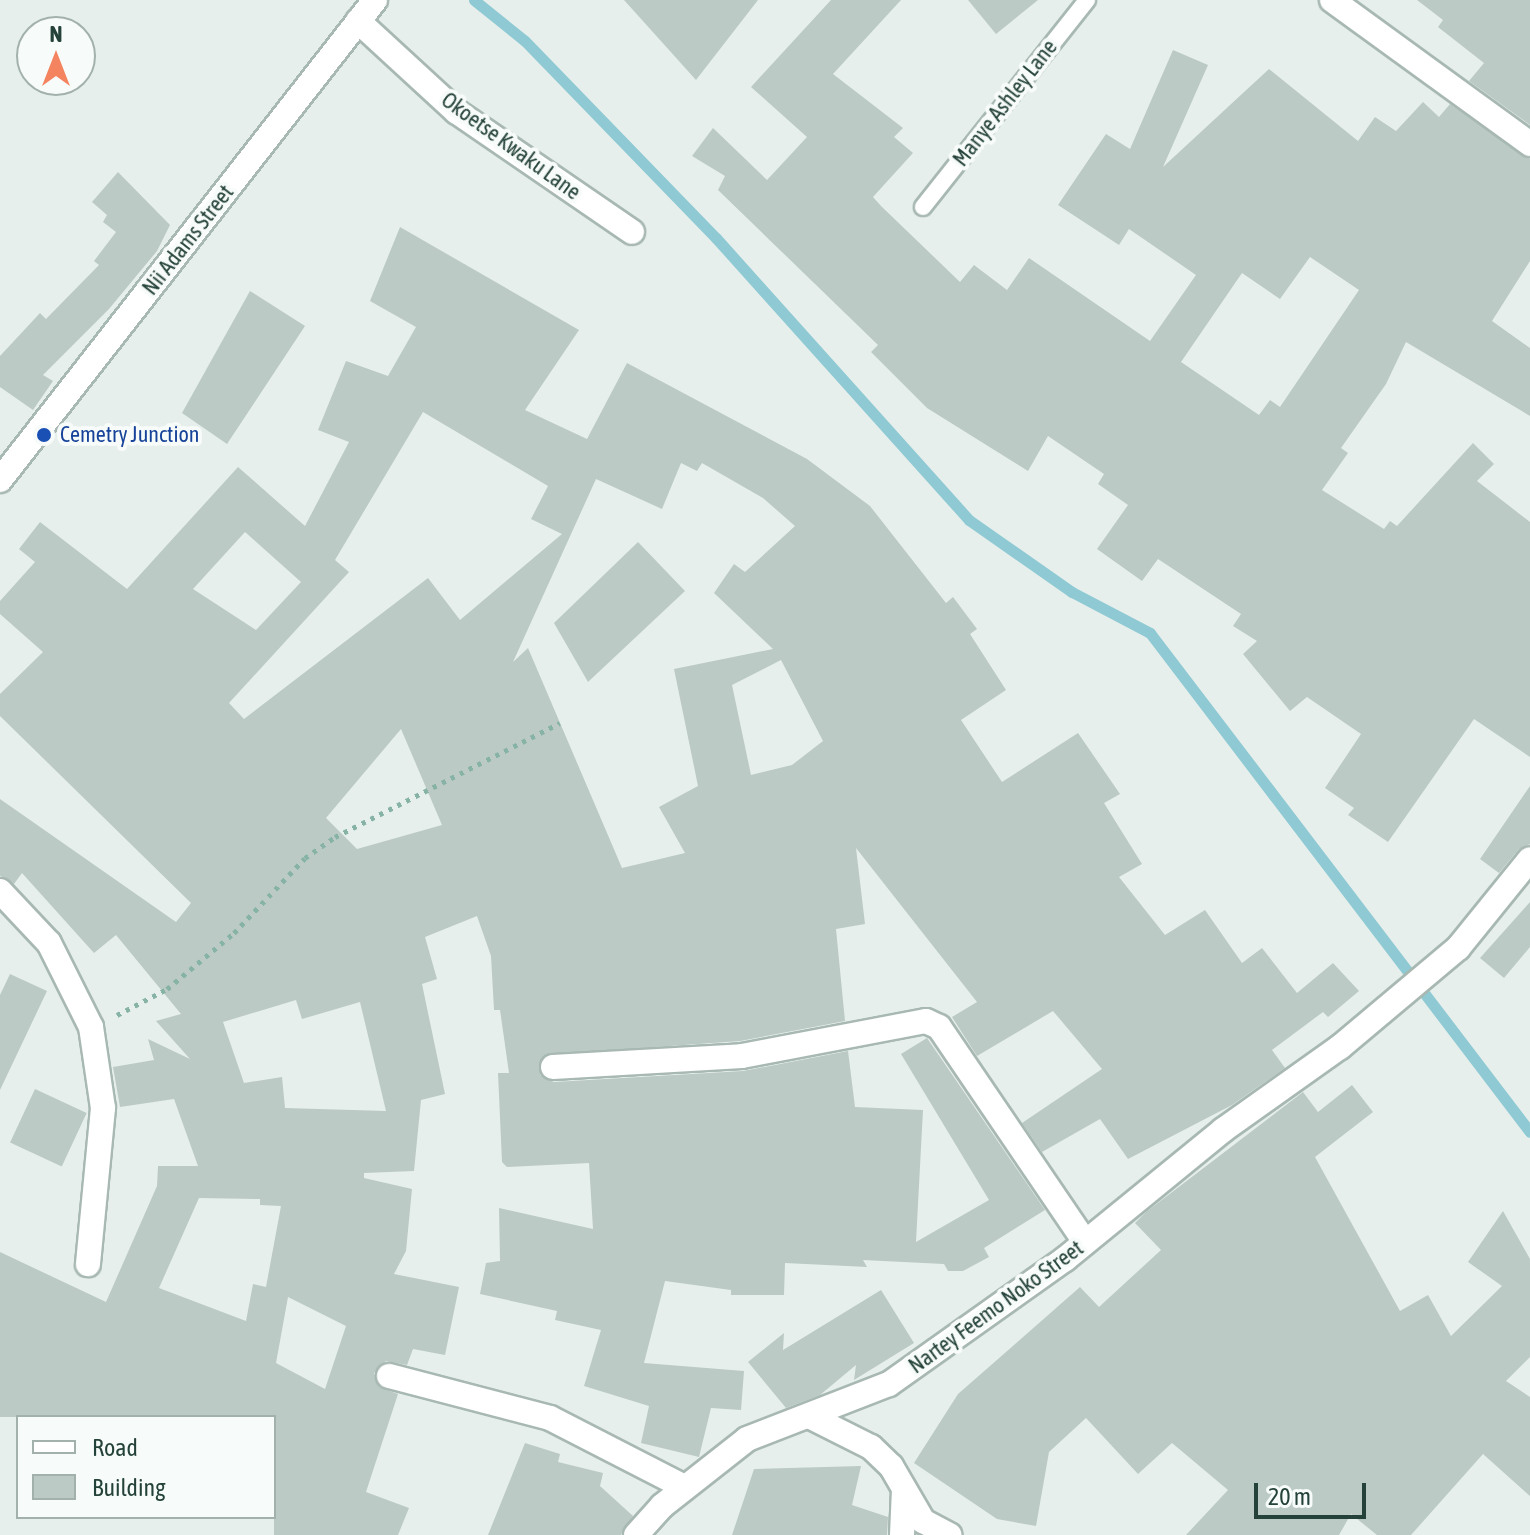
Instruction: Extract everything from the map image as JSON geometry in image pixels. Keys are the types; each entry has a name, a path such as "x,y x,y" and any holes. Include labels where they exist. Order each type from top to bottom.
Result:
{"street":[{"name":"Nii Adams Street","path":"0,480 375,0"},
{"path":"1332,0 1530,144"},
{"name":"Okoetse Kwaku Lane","path":"358,21 457,112 632,232"},
{"name":"Nartey Feemo Noko Street","path":"636,1535 684,1487 747,1439 889,1384 1085,1242 1223,1130 1340,1047 1458,948 1530,859"},
{"path":"0,891 49,943 91,1027 103,1108 88,1264"},
{"path":"553,1067 742,1056 926,1021 939,1027 1085,1242"},
{"path":"389,1376 550,1418 684,1487"},
{"path":"809,1416 871,1447 904,1488 923,1521 949,1535"},
{"path":"902,1535 904,1488"}],"lane":[{"name":"Manye Ashley Lane","path":"923,207 1087,0"}],"path":[{"path":"91,1027 167,989 234,933 305,858 335,837 560,723"}],"building":[{"path":"624,0 758,0 696,80"},
{"path":"831,0 901,0 833,74 903,128 894,137 913,153 873,197 960,282 974,265 1007,290 1029,258 1150,341 1196,275 1129,229 1119,245 1058,205 1106,134 1130,149 1173,50 1208,65 1163,167 1269,69 1358,141 1375,117 1396,131 1423,102 1439,117 1450,104 1530,159 1530,261 1492,321 1530,348 1530,416 1406,342 1386,384 1341,448 1348,453 1322,490 1384,529 1390,521 1397,526 1473,443 1494,464 1477,481 1530,522 1530,757 1474,719 1388,842 1348,815 1354,808 1325,788 1361,734 1307,697 1290,711 1243,654 1257,641 1233,626 1241,614 1158,559 1142,581 1097,549 1128,505 1098,484 1104,474 1048,436 1028,471 927,408 871,352 878,345 718,190 725,176 692,156 713,128 767,180 807,137 751,87","holes":["1310,257 1359,290 1280,407 1270,400 1259,415 1181,362 1242,273 1280,299"]},
{"path":"968,0 1038,0 996,34"},
{"path":"1417,0 1530,0 1530,125 1469,81 1484,63 1438,27 1443,20"},
{"path":"118,172 170,225 157,251 109,309 43,375 53,381 33,410 0,387 0,356 40,313 46,319 99,265 94,261 116,232 103,222 107,215 92,202"},
{"path":"400,227 579,330 525,410 587,439 627,363 807,459 870,506 946,603 953,597 977,629 970,634 1006,690 961,720 1002,782 1078,733 1120,794 1104,803 1142,864 1119,877 1165,935 1205,910 1242,963 1262,948 1297,993 1333,963 1359,991 1328,1017 1323,1012 1272,1050 1285,1068 1232,1105 1128,1159 1100,1119 1042,1152 1022,1123 1102,1069 1053,1011 977,1056 952,1017 977,1002 856,848 865,924 836,929 845,1021 740,1041 544,1055 540,1075 554,1082 743,1071 848,1051 855,1107 923,1110 916,1242 989,1200 901,1054 927,1038 1045,1210 984,1248 989,1257 963,1271 948,1271 944,1264 863,1260 867,1267 785,1263 784,1295 731,1295 731,1290 665,1281 644,1363 744,1371 741,1410 711,1408 699,1457 641,1443 649,1406 584,1386 601,1330 555,1320 557,1311 480,1294 486,1263 500,1261 499,1208 593,1229 589,1163 507,1167 502,1162 498,1073 509,1073 500,1010 494,1010 491,956 477,916 425,937 437,979 422,984 445,1094 421,1100 414,1171 364,1173 364,1178 412,1189 406,1251 394,1274 459,1287 445,1355 413,1349 407,1365 386,1361 374,1373 379,1387 398,1394 366,1492 409,1508 398,1535 274,1535 276,1415 0,1417 0,1252 106,1302 157,1186 158,1166 198,1166 174,1099 120,1107 113,1067 154,1060 148,1039 190,1059 156,1021 181,1014 116,935 94,953 22,873 14,884 0,876 0,799 176,922 191,903 0,716 0,694 43,652 0,614 0,601 35,562 19,549 40,522 127,589 238,467 305,526 349,442 318,430 346,361 388,376 416,327 370,301","holes":["423,412 548,486 531,519 562,534 460,620 428,578 244,719 229,703 349,572 335,560","681,463 697,471 702,463 763,498 795,526 745,572 734,564 714,593 773,649 674,669 698,786 659,807 685,853 622,868 528,648 513,662 596,479 662,509","245,532 301,582 256,630 193,589","781,660 823,741 792,765 751,775 732,685","401,729 442,825 357,849 326,818","296,1000 302,1019 360,1002 386,1111 285,1108 282,1077 244,1083 223,1022","199,1198 260,1199 260,1205 281,1206 266,1287 253,1284 246,1321 159,1288","288,1297 346,1326 325,1389 276,1363"]},
{"path":"250,291 305,326 227,444 182,413"},
{"path":"638,542 685,591 588,682 554,623"},
{"path":"1530,786 1530,844 1519,849 1499,873 1480,859"},
{"path":"1530,902 1530,947 1504,978 1480,958"},
{"path":"10,974 47,991 0,1090 0,995"},
{"path":"1352,1085 1373,1112 1315,1157 1400,1311 1428,1295 1451,1336 1502,1286 1468,1262 1503,1211 1530,1259 1530,1357 1506,1381 1530,1397 1530,1496 1483,1454 1411,1535 1377,1535 1351,1514 1339,1535 1186,1535 1228,1490 1172,1443 1138,1474 1086,1418 1049,1452 1036,1526 997,1519 914,1463 958,1394 1080,1287 1099,1307 1161,1250 1135,1223 1146,1212 1303,1092 1318,1112"},
{"path":"35,1089 87,1113 62,1167 10,1142"},
{"path":"881,1290 914,1343 854,1380 856,1365 820,1395 786,1408 748,1362 784,1333 783,1350"},
{"path":"525,1443 560,1454 558,1462 603,1473 600,1486 633,1516 621,1535 488,1535"},
{"path":"861,1466 852,1505 888,1517 887,1535 732,1535 754,1469"}],"waterway":[{"path":"474,0 525,41 716,238 969,520 1072,592 1150,633 1530,1132"}],"place":[{"name":"Cemetry Junction","path":"44,435"}]}
